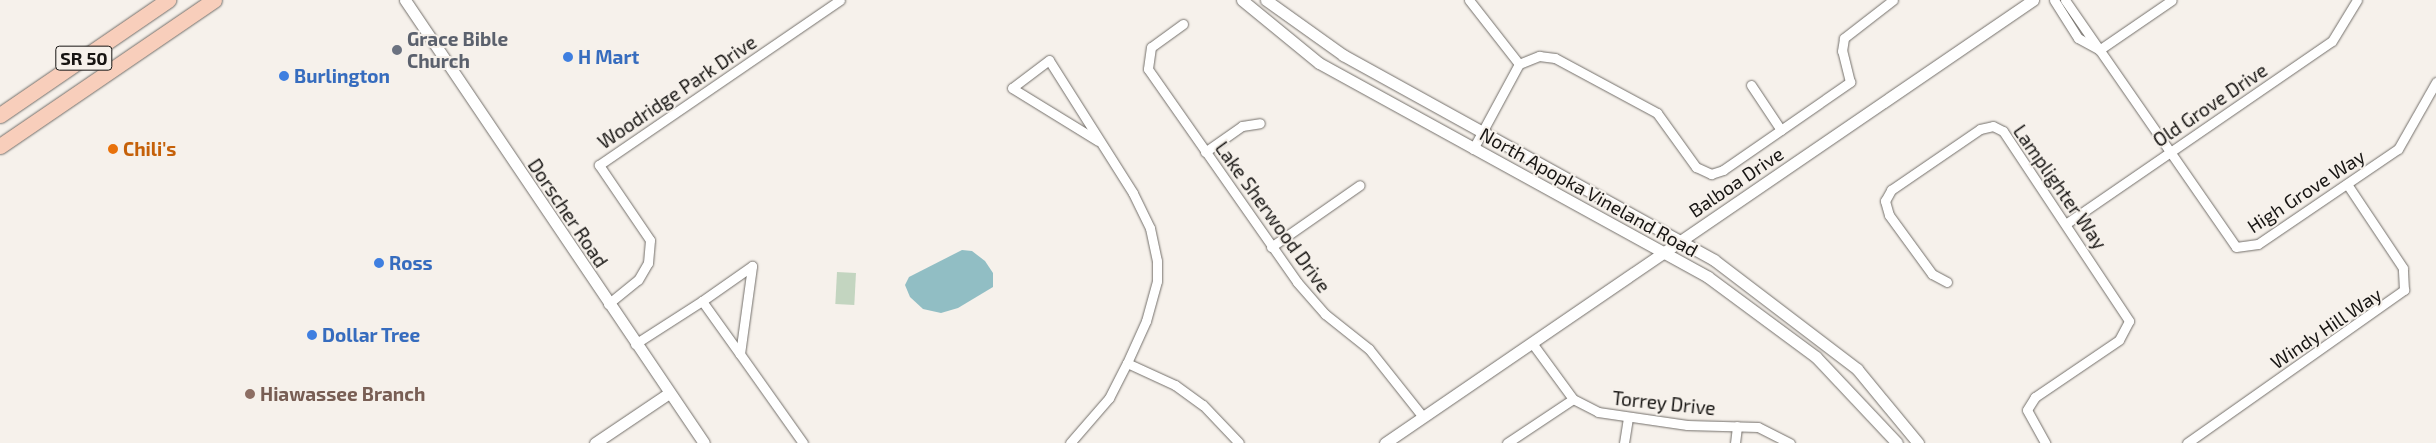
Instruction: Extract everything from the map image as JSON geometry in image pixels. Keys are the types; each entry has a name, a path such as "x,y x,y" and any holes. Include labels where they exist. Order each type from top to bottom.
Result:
{"highway":[{"name":"SR 50","path":"0,115 168,0"},
{"name":"SR 50","path":"0,146 214,0"},
{"path":"16,104 29,126"}],"street":[{"name":"Dorscher Road","path":"405,0 608,304 704,443"},
{"name":"Woodridge Park Drive","path":"608,304 638,280 648,263 650,240 599,165 840,0"},
{"name":"North Apopka Vineland Road","path":"1242,0 1319,63 1664,252 1756,310 1816,357 1897,443"},
{"name":"North Apopka Vineland Road","path":"1266,0 1343,55 1681,241 1744,281 1857,369 1918,443"},
{"path":"1469,0 1519,64"},
{"path":"1473,148 1480,132 1519,64 1539,56 1555,58 1657,114 1696,166 1711,174 1723,170 1850,82 1842,51 1844,38 1852,29 1893,0"},
{"name":"Balboa Drive","path":"1384,443 2033,0"},
{"path":"2054,0 2078,38 2099,50"},
{"path":"2065,0 2169,154"},
{"path":"2099,50 2172,0"},
{"name":"Old Grove Drive","path":"2067,224 2332,41 2357,0"},
{"name":"Lake Sherwood Drive","path":"1183,24 1151,47 1148,69 1271,247 1325,314 1374,354 1423,417"},
{"path":"1070,443 1110,398 1127,363 1146,321 1157,281 1157,262 1150,228 1137,202 1050,60 1012,88 1098,141"},
{"name":"High Grove Way","path":"2169,154 2236,247 2258,244 2398,150 2436,82"},
{"path":"1751,85 1781,130"},
{"path":"1205,152 1242,126 1260,123"},
{"name":"Lamplighter Way","path":"1947,282 1932,274 1889,215 1885,201 1891,190 1980,129 1993,126 2003,130 2067,224 2129,322 2119,340 2035,397 2028,416 2045,443"},
{"name":"Windy Hill Way","path":"2186,443 2404,290 2402,268 2347,184"},
{"path":"1271,247 1360,185"},
{"path":"635,344 752,266 740,354"},
{"path":"702,301 803,443"},
{"name":"Torrey Drive","path":"1532,342 1573,399 1598,412 1628,418 1737,426 1776,432 1790,443"},
{"path":"1127,363 1189,395 1239,443"},
{"path":"597,442 669,393"},
{"path":"1507,443 1573,399"},
{"path":"1624,443 1628,418"},
{"path":"1735,443 1737,426"}],"green space":[{"path":"837,272 856,273 854,305 835,304"}],"water":[{"path":"962,250 972,251 985,261 993,273 993,287 958,308 941,313 923,309 910,297 905,285 909,277"}],"place":[{"name":"Grace Bible Church","path":"397,50"},
{"name":"H Mart","path":"568,57"},
{"name":"Burlington","path":"284,76"},
{"name":"Chili's","path":"113,149"},
{"name":"Ross","path":"379,263"},
{"name":"Dollar Tree","path":"312,335"},
{"name":"Hiawassee Branch","path":"250,394"}]}
